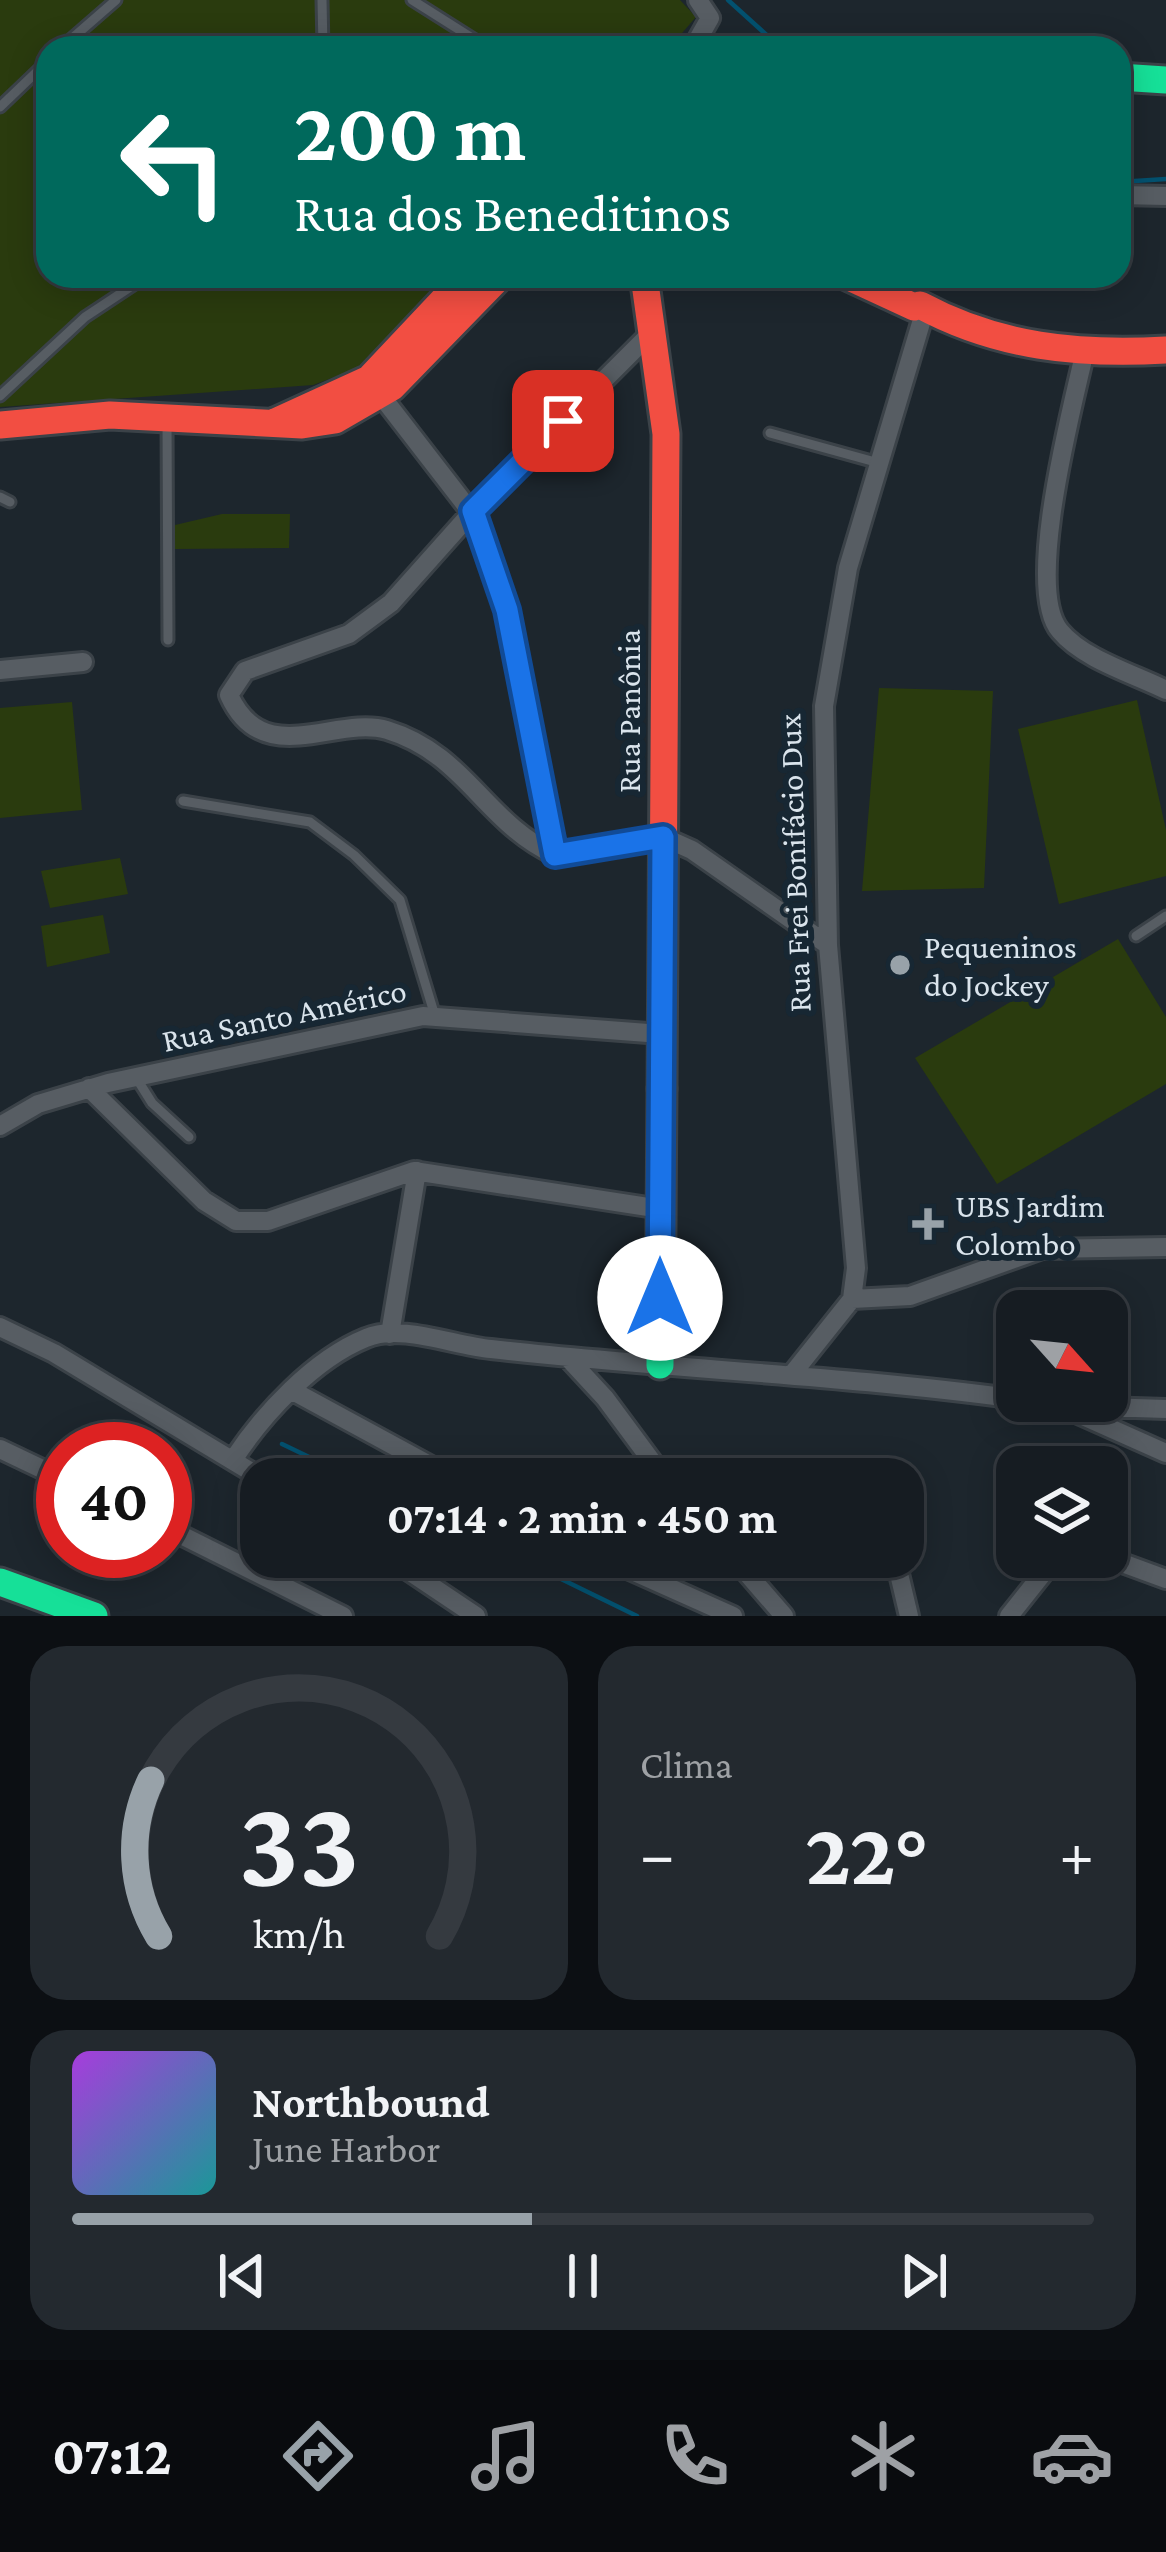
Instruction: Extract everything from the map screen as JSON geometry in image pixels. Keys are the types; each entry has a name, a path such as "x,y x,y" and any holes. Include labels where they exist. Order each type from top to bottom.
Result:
{"street":[{"path":"698,0 710,18 700,36"},
{"path":"1131,78 1166,80"},
{"path":"1131,195 1166,196"},
{"path":"0,425 49,416 167,415 275,422 301,429 352,413 456,288"},
{"path":"375,388 487,288"},
{"name":"Rua Panônia","path":"646,288 666,434 660,1365"},
{"path":"872,288 921,311 1010,342 1084,356 1166,350"},
{"name":"Rua Frei Bonifácio Dux","path":"852,1299 856,1268 828,945 824,706 832,638 921,311"},
{"path":"653,331 473,511 391,603 349,634 245,671 230,695 252,726 270,733 315,738 372,725 396,733 452,761 520,838 555,855 663,837 692,850 828,945"},
{"path":"1084,356 1053,496 1047,573 1053,619 1078,645 1166,690"},
{"path":"375,388 473,511 507,610 555,855"},
{"path":"0,670 82,662"},
{"name":"Rua Santo Américo","path":"0,1126 38,1104 88,1088 435,1016 661,1034"},
{"path":"88,1088 204,1201 236,1221 268,1220 417,1171 661,1209"},
{"path":"390,1334 417,1171"},
{"path":"793,1373 852,1299 910,1296 1042,1249 1166,1247"},
{"path":"0,1328 54,1353 240,1464"},
{"path":"233,1460 252,1432 293,1390 354,1344 390,1334 568,1358 607,1380 653,1458"},
{"path":"568,1358 582,1373 607,1380 660,1365 793,1373 996,1397"},
{"path":"293,1390 417,1458"},
{"path":"1128,1407 1166,1409"},
{"path":"1097,1422 1166,1453"},
{"path":"0,1449 36,1466"},
{"path":"192,1540 343,1616"},
{"path":"1128,1565 1166,1579"},
{"path":"419,1578 476,1616"},
{"path":"648,1578 733,1616"},
{"path":"751,1578 784,1616"},
{"path":"900,1578 909,1616"},
{"path":"1009,1616 1039,1578"},
{"path":"0,1582 89,1615"}],"lane":[{"path":"75,36 116,0"},
{"path":"322,0 323,36"},
{"path":"412,0 469,36"},
{"path":"0,107 36,72"},
{"path":"0,395 85,316 128,288"},
{"path":"167,415 168,640"},
{"path":"770,433 878,463"},
{"path":"184,801 310,822 354,854 400,900 435,1016"},
{"path":"1136,936 1166,916"},
{"path":"136,1076 152,1103 188,1138"}],"green space":[{"path":"0,0 680,0 696,17 679,36 36,36 36,288 434,288 356,369 313,385 0,407"},
{"path":"222,514 290,514 289,548 175,549 175,525"},
{"path":"879,688 993,691 984,888 862,891"},
{"path":"1137,700 1166,830 1166,876 1059,904 1018,729"},
{"path":"72,702 82,810 0,818 0,708"},
{"path":"120,858 128,894 50,908 41,871"},
{"path":"103,915 110,953 47,967 41,926"},
{"path":"1118,939 1166,1017 1166,1084 997,1184 915,1058"}],"waterway":[{"path":"728,0 768,36"},
{"path":"1131,181 1166,179"},
{"path":"282,1444 311,1458"},
{"path":"559,1578 637,1616"}],"traffic: fast":[{"path":"1131,78 1166,80"},
{"path":"660,1365 662,1089"},
{"path":"0,1582 94,1616"}],"traffic: jam":[{"path":"275,422 369,379 455,288"},
{"path":"0,425 110,415 302,425 335,420 392,387 488,288"},
{"path":"646,288 666,434 662,1089"},
{"path":"873,288 914,307"},
{"path":"920,305 979,330 1039,345 1166,350"}],"place":[{"name":"Pequeninos do Jockey","path":"900,965"},
{"name":"UBS Jardim Colombo","path":"928,1224"}],"route":[{"path":"563,421 473,511 507,610 555,855 663,837 660,1298"}]}
